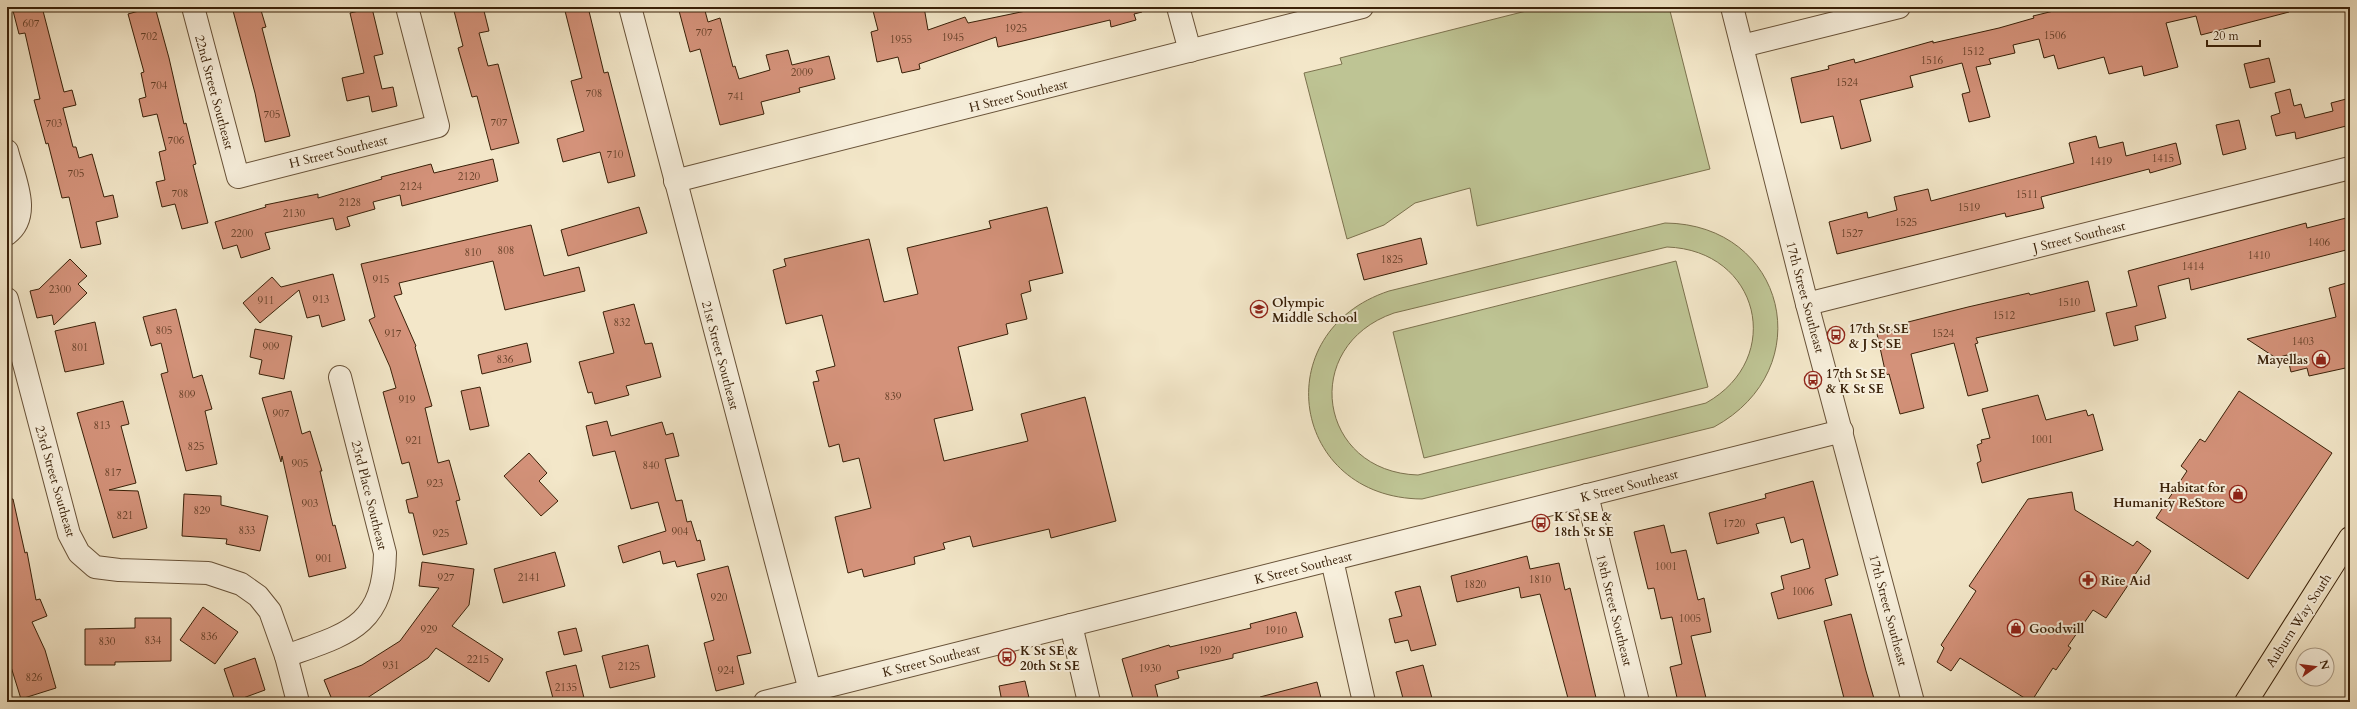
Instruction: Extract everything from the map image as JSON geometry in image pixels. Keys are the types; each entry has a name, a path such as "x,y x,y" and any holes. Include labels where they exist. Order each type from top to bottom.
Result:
{"main road":[{"name":"Auburn Way South","path":"2246,702 2350,538"}],"street":[{"name":"22nd Street Southeast","path":"193,7 238,176"},
{"name":"H Street Southeast","path":"238,176 438,126 407,7"},
{"name":"21st Street Southeast","path":"630,7 674,181 812,696"},
{"path":"1178,7 1190,51"},
{"name":"H Street Southeast","path":"674,181 1362,7"},
{"name":"17th Street Southeast","path":"1732,7 1807,304 1913,702"},
{"path":"1742,46 1899,7"},
{"path":"7,151 21,208 18,222 7,234"},
{"name":"J Street Southeast","path":"1807,304 2350,168"},
{"name":"23rd Street Southeast","path":"7,299 69,534 80,553 95,567 119,570 208,573 241,584 258,596 270,611 286,656 298,702"},
{"name":"23rd Place Southeast","path":"286,656 341,636 366,616 380,595 384,577 385,553 340,377"},
{"name":"K Street Southeast","path":"764,702 812,696 1071,625 1842,431"},
{"name":"18th Street Southeast","path":"1587,495 1638,702"},
{"path":"1332,560 1364,702"},
{"path":"1071,625 1089,702"}],"green space":[{"path":"1542,7 1669,7 1710,169 1477,226 1470,188 1415,203 1384,225 1347,239 1304,73 1342,64 1340,58"},
{"path":"1665,223 1706,230 1739,247 1762,273 1775,304 1777,337 1768,371 1748,402 1714,427 1422,499 1378,491 1344,472 1321,444 1310,410 1310,375 1323,341 1349,312 1389,291","holes":["1667,247 1698,253 1723,266 1741,286 1751,309 1753,335 1747,360 1731,384 1706,403 1418,475 1384,469 1359,453 1341,431 1333,405 1333,378 1344,352 1364,329 1394,313"]},
{"path":"1676,261 1708,387 1424,458 1393,332"}],"building":[{"path":"12,7 42,7 64,92 72,90 76,105 63,108 73,147 76,147 79,158 92,154 104,197 113,195 118,217 96,222 101,244 81,248 69,197 62,198 48,143 46,144 34,100 40,99 25,33 19,34"},
{"path":"155,7 169,58 184,124 186,123 196,164 193,165 208,223 182,229 175,204 162,207 156,182 165,180 159,152 166,150 157,114 143,117 139,99 146,97 141,73 144,72 128,14"},
{"path":"232,7 260,7 266,27 262,28 290,136 265,142 255,93"},
{"path":"453,7 483,7 489,31 479,33 488,66 498,64 519,143 491,150 477,96 472,97 458,48 463,46"},
{"path":"564,7 588,7 604,73 608,72 635,176 608,183 600,152 563,162 557,139 584,131 571,81 582,78"},
{"path":"678,7 704,7 708,22 720,18 733,67 735,66 739,79 770,70 766,55 788,50 792,65 829,56 835,79 799,88 800,92 761,102 764,114 720,125 700,49 690,52"},
{"path":"872,7 924,7 928,30 965,17 968,23 1045,7 1142,7 1142,12 1134,14 1136,20 1111,27 1110,20 998,47 996,37 919,64 920,69 902,73 898,57 877,62 871,32 878,30"},
{"path":"2070,7 2288,7 2289,12 2201,35 2196,16 2166,23 2178,67 2144,76 2142,66 2109,74 2104,57 2058,69 2054,55 2044,58 2039,39 2013,45 2015,53 1989,59 1991,64 1976,67 1990,117 1969,122 1962,94 1970,92 1962,63 1910,76 1913,87 1860,100 1871,141 1841,149 1833,116 1801,123 1791,78 1829,69 1828,66 1854,59 1855,63 1933,41 1933,43 1999,28 2034,18 2033,16"},
{"path":"372,8 383,54 374,56 382,89 393,87 397,106 372,112 369,96 347,101 342,78 364,73 350,13"},
{"path":"2269,58 2275,82 2250,88 2244,64"},
{"path":"2290,89 2294,106 2301,104 2305,118 2333,111 2331,103 2350,98 2350,125 2296,139 2295,132 2276,136 2271,116 2280,113 2275,93"},
{"path":"2239,120 2246,149 2223,155 2216,125"},
{"path":"2096,136 2099,148 2123,142 2126,156 2176,143 2181,164 2150,173 2149,169 2041,197 2044,208 2006,217 2005,213 1837,254 1829,222 1867,212 1868,218 1897,210 1894,197 1928,189 1931,201 2074,163 2069,143"},
{"path":"493,159 498,181 402,206 400,195 373,202 375,209 347,217 350,226 336,230 333,218 265,233 270,249 241,258 237,245 223,249 215,222 266,207 265,205 318,194 318,198 382,179 381,177 431,164 434,173"},
{"path":"639,207 647,233 568,256 561,230"},
{"path":"1047,207 1063,273 1029,281 1031,291 1021,294 1027,319 1006,324 1008,334 958,347 973,410 934,419 944,461 1028,441 1021,414 1085,397 1116,521 1051,538 1049,529 973,547 970,536 943,543 945,549 914,557 915,564 864,577 862,569 848,573 835,517 871,508 859,458 843,462 839,444 829,447 813,382 819,381 816,371 835,366 822,315 786,324 773,270 786,266 784,259 869,239 884,302 918,294 907,248 991,228 989,221"},
{"path":"2350,217 2350,249 2191,290 2189,278 2158,286 2166,318 2135,326 2138,340 2114,346 2106,313 2137,306 2128,271 2306,223 2307,228"},
{"path":"531,225 544,276 579,267 585,291 505,310 493,261 399,283 402,294 394,296 416,346 415,347 432,406 425,408 438,463 449,460 460,500 456,501 467,544 423,555 413,513 409,513 406,500 418,497 409,462 402,464 383,392 396,388 390,367 369,320 375,317 361,264"},
{"path":"1421,238 1427,264 1364,280 1357,254"},
{"path":"70,259 87,276 78,284 87,293 54,325 52,315 37,318 30,291 39,289"},
{"path":"333,274 345,320 322,327 319,315 307,318 299,290 260,323 243,303 272,277 281,287"},
{"path":"2088,281 2095,311 1976,338 1978,343 1975,344 1988,391 1968,396 1954,343 1911,354 1924,408 1900,414 1889,374 1886,375 1877,334 1909,326 1908,322 2029,293 2030,295"},
{"path":"2350,282 2350,367 2309,376 2307,368 2291,372 2287,355 2276,358 2247,339 2336,317 2329,288"},
{"path":"634,304 645,344 652,343 661,377 626,386 629,395 595,404 592,392 588,393 579,362 614,353 603,312"},
{"path":"176,309 193,378 202,375 212,409 205,411 217,464 186,471 161,374 168,372 161,343 151,346 143,317"},
{"path":"95,322 104,364 65,372 55,331"},
{"path":"255,329 292,336 284,379 259,374 262,360 250,357"},
{"path":"527,343 531,362 482,374 478,355"},
{"path":"480,387 489,426 470,430 461,391"},
{"path":"291,391 302,434 310,431 322,471 320,471 333,526 335,525 346,568 309,577 282,456 281,462 262,398"},
{"name":"Habitat for Humanity ReStore","path":"2239,391 2332,453 2248,579 2156,518 2187,471 2181,466 2200,439 2205,442"},
{"path":"2038,395 2046,420 2086,410 2088,416 2093,414 2103,450 1982,483 1977,463 1981,461 1977,445 1982,443 1981,440 1990,438 1982,409"},
{"path":"123,401 129,424 121,426 136,483 109,490 138,491 147,528 113,538 77,413"},
{"path":"607,421 611,436 662,422 666,435 673,433 679,456 665,459 676,501 682,500 687,522 691,521 697,541 700,540 705,560 677,567 675,561 663,564 660,551 623,563 618,546 666,531 658,502 631,509 615,451 593,456 586,426"},
{"path":"529,453 547,473 539,481 558,501 541,516 504,476"},
{"path":"1813,481 1838,575 1825,579 1832,605 1778,619 1771,593 1784,589 1781,576 1810,568 1803,539 1791,543 1784,517 1756,524 1759,533 1717,544 1709,513 1766,498 1765,494"},
{"path":"2072,492 2075,510 2133,546 2137,541 2151,551 2106,618 2093,610 2068,646 2071,648 2056,670 2053,668 2031,702 1960,658 1951,671 1937,662 1944,648 1941,645 1976,591 1969,586 2028,499"},
{"path":"184,494 221,496 221,505 268,516 260,551 226,544 227,539 182,536"},
{"path":"7,499 13,499 25,553 27,552 36,600 40,599 47,616 32,622 45,650 56,688 21,699 7,654"},
{"path":"1664,525 1671,553 1686,550 1698,600 1704,598 1711,632 1691,636 1707,702 1678,702 1670,667 1682,664 1672,617 1661,619 1654,588 1648,589 1634,532"},
{"path":"555,552 565,586 503,603 494,569"},
{"path":"1527,556 1530,569 1559,563 1565,590 1570,588 1597,702 1569,702 1540,594 1521,598 1519,587 1457,602 1451,576"},
{"path":"422,562 474,569 469,605 452,626 503,659 489,682 436,648 428,658 361,702 333,702 324,680 362,665 400,641 439,588 419,586"},
{"path":"728,566 751,653 737,656 744,684 716,691 704,643 714,640 697,574"},
{"path":"1420,586 1436,645 1411,651 1408,640 1395,643 1389,619 1402,616 1395,592"},
{"path":"203,607 238,632 215,664 180,640"},
{"path":"1296,612 1303,637 1233,654 1233,658 1177,671 1179,678 1155,685 1159,702 1134,702 1122,659 1169,645 1170,647 1251,628 1250,624"},
{"path":"1851,614 1875,702 1845,702 1824,621"},
{"path":"135,618 171,618 171,661 115,662 115,665 85,665 85,629 135,628"},
{"path":"576,628 582,651 564,655 558,632"},
{"path":"648,645 655,677 610,688 602,656"},
{"path":"255,658 265,690 235,701 224,669"},
{"path":"576,665 585,702 554,702 546,672"},
{"path":"1423,665 1433,702 1404,702 1396,672"},
{"path":"1025,681 1030,702 1002,702 999,686"},
{"path":"1317,682 1322,702 1261,702 1260,697"}],"place":[{"name":"Olympic Middle School","path":"1259,309"},
{"name":"17th St SE & J St SE","path":"1836,335"},
{"name":"Mayellas","path":"2321,359"},
{"name":"17th St SE & K St SE","path":"1813,380"},
{"name":"Habitat for Humanity ReStore","path":"2238,494"},
{"name":"K St SE & 18th St SE","path":"1541,523"},
{"name":"Rite Aid","path":"2088,580"},
{"name":"Goodwill","path":"2016,628"},
{"name":"K St SE & 20th St SE","path":"1007,657"}]}
